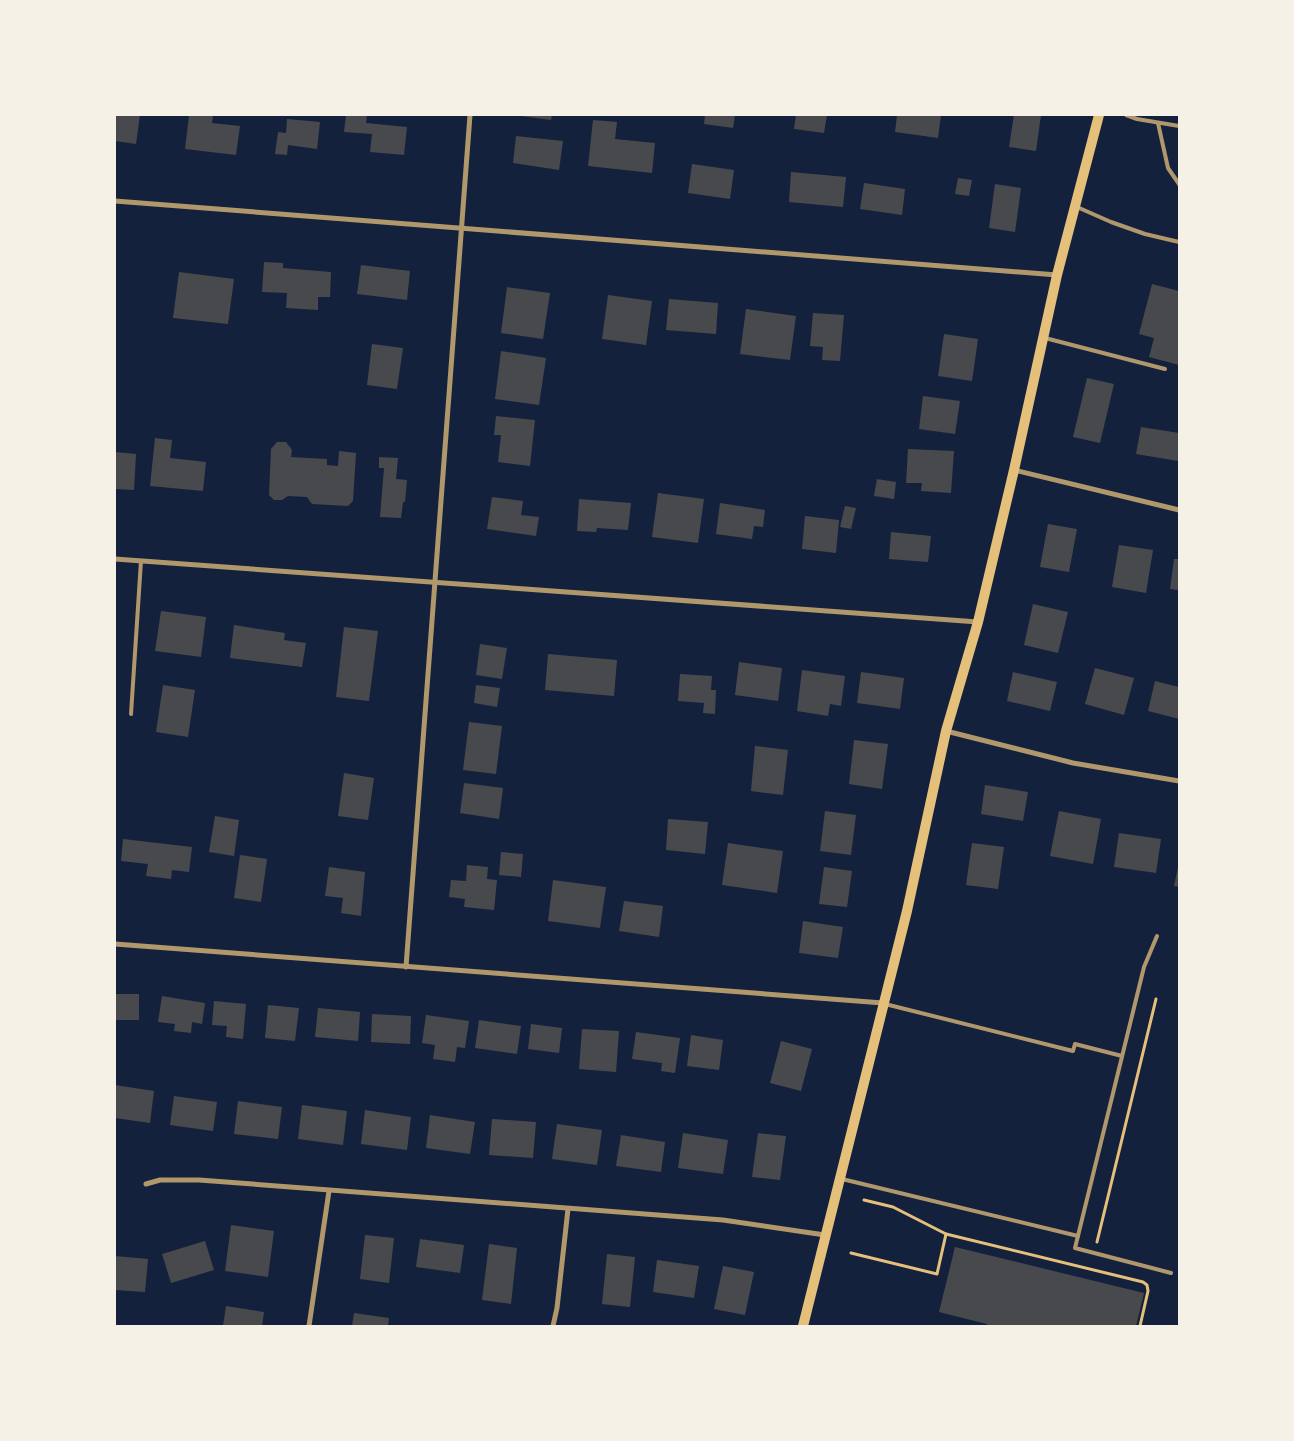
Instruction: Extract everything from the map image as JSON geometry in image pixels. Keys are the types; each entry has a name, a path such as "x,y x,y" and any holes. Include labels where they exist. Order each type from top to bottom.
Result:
{"main road":[{"path":"803,1326 907,910 946,732 978,622 1057,275 1099,115"}],"street":[{"path":"406,967 470,115"},
{"path":"115,201 1057,275"},
{"path":"1014,470 1179,510"},
{"path":"115,559 978,622"},
{"path":"946,732 1073,763 1179,781"},
{"path":"115,944 883,1003"},
{"path":"146,1184 160,1180 199,1180 723,1220 825,1235"},
{"path":"309,1326 329,1191"},
{"path":"553,1326 557,1308 568,1209"}],"lane":[{"path":"1126,115 1136,119 1179,126"},
{"path":"1158,123 1168,168 1179,184"},
{"path":"1075,206 1145,234 1179,242"},
{"path":"1043,337 1165,369"},
{"path":"130,714 141,561"},
{"path":"1157,936 1144,967 1075,1248 1171,1273"},
{"path":"883,1003 1072,1051 1074,1044 1122,1056"},
{"path":"839,1179 1078,1236"}],"path":[{"path":"1097,1242 1156,999"},
{"path":"864,1200 893,1208 946,1234 1143,1282 1147,1285 1148,1291 1140,1326"},
{"path":"851,1253 937,1274 946,1234"}],"building":[{"path":"115,115 140,115 136,144 115,141"},
{"path":"189,115 213,115 212,123 240,126 236,155 185,149"},
{"path":"346,115 367,115 366,123 407,127 404,155 370,152 372,134 344,132"},
{"path":"521,115 552,115 551,120"},
{"path":"705,115 735,115 733,128 704,124"},
{"path":"796,115 827,115 824,133 794,129"},
{"path":"897,115 941,115 938,138 895,132"},
{"path":"1014,115 1041,115 1036,151 1009,147"},
{"path":"287,119 320,122 317,149 288,145 287,155 275,154 278,132 286,133"},
{"path":"593,120 617,122 615,139 655,143 652,173 588,166"},
{"path":"516,136 563,141 559,170 513,163"},
{"path":"692,164 734,170 730,199 688,193"},
{"path":"791,172 846,177 843,207 789,202"},
{"path":"958,178 972,180 969,196 955,194"},
{"path":"864,183 905,189 902,215 860,209"},
{"path":"995,184 1021,188 1015,232 989,228"},
{"path":"264,262 283,263 283,268 331,272 330,297 318,297 318,310 286,308 287,293 262,292"},
{"path":"361,265 410,271 407,300 357,294"},
{"path":"179,272 234,279 228,324 173,318"},
{"path":"1152,284 1179,291 1179,365 1149,357 1154,338 1139,334"},
{"path":"507,287 550,293 543,339 501,333"},
{"path":"608,295 652,301 646,345 602,339"},
{"path":"669,299 718,303 716,334 666,330"},
{"path":"746,309 796,316 790,360 740,354"},
{"path":"813,313 844,315 840,361 822,360 823,347 810,346"},
{"path":"944,334 978,339 972,381 938,376"},
{"path":"372,344 403,348 397,389 367,385"},
{"path":"501,351 546,358 539,405 495,399"},
{"path":"1087,378 1114,384 1100,443 1073,437"},
{"path":"923,396 960,401 955,434 919,429"},
{"path":"496,416 535,420 530,466 498,462 501,435 494,435"},
{"path":"1141,427 1179,433 1178,461 1136,454"},
{"path":"155,438 172,440 170,458 206,462 203,491 150,486"},
{"path":"277,442 286,442 292,450 291,457 327,459 327,465 338,466 339,451 356,453 353,501 348,506 312,504 307,497 288,496 282,500 274,500 269,495 271,449"},
{"path":"908,449 954,451 951,493 921,491 922,483 906,483"},
{"path":"115,452 136,454 134,490 115,489"},
{"path":"379,457 398,458 396,479 407,480 401,518 380,517 384,468 379,468"},
{"path":"877,479 896,482 894,499 874,496"},
{"path":"658,493 704,499 698,543 652,537"},
{"path":"492,497 523,501 521,515 539,517 536,536 487,529"},
{"path":"579,499 631,503 628,530 597,528 596,532 577,531"},
{"path":"720,503 765,510 763,527 754,526 752,539 716,534"},
{"path":"845,506 856,508 851,529 840,527"},
{"path":"805,516 839,520 836,553 802,549"},
{"path":"1048,524 1077,529 1069,572 1040,567"},
{"path":"891,532 931,536 928,562 889,559"},
{"path":"1119,545 1153,550 1146,593 1112,587"},
{"path":"1174,559 1179,559 1179,590 1170,589"},
{"path":"1033,604 1068,612 1058,653 1024,645"},
{"path":"161,611 206,617 201,657 155,651"},
{"path":"234,625 285,633 284,640 306,643 302,667 230,658"},
{"path":"344,627 378,631 369,701 336,697"},
{"path":"480,644 507,648 502,679 476,675"},
{"path":"548,654 617,660 614,696 545,690"},
{"path":"739,662 782,668 778,701 735,695"},
{"path":"1095,668 1134,678 1124,715 1085,704"},
{"path":"802,670 845,676 841,706 830,704 828,716 797,711"},
{"path":"861,672 904,678 900,709 857,703"},
{"path":"1013,672 1057,682 1050,711 1007,701"},
{"path":"680,674 712,676 711,690 716,690 715,714 703,713 704,703 678,701"},
{"path":"1155,681 1179,687 1179,719 1148,711"},
{"path":"163,685 195,690 188,737 156,732"},
{"path":"476,685 500,688 497,707 474,703"},
{"path":"469,722 502,726 496,774 463,770"},
{"path":"854,740 888,744 882,789 849,784"},
{"path":"755,746 788,750 783,795 751,791"},
{"path":"344,773 374,778 368,820 338,816"},
{"path":"464,783 503,788 499,819 460,813"},
{"path":"985,785 1028,792 1023,821 981,814"},
{"path":"825,811 856,815 851,855 820,851"},
{"path":"1059,811 1101,819 1093,864 1050,856"},
{"path":"215,816 239,820 234,856 209,852"},
{"path":"668,819 708,822 705,854 666,850"},
{"path":"1119,833 1161,839 1156,873 1114,867"},
{"path":"123,839 192,847 189,872 172,870 171,879 146,876 148,864 121,861"},
{"path":"728,843 783,851 777,893 722,885"},
{"path":"972,843 1004,847 998,889 966,885"},
{"path":"501,852 523,854 521,877 499,875"},
{"path":"240,855 267,859 261,902 234,898"},
{"path":"467,865 488,867 487,879 497,880 494,910 464,907 465,899 449,897 451,880 466,881"},
{"path":"329,867 365,872 361,916 341,913 343,898 325,896"},
{"path":"824,867 852,871 847,907 819,904"},
{"path":"1179,867 1179,887 1174,886"},
{"path":"553,880 606,887 600,928 548,921"},
{"path":"624,901 663,906 659,937 619,931"},
{"path":"803,921 843,927 838,958 799,953"},
{"path":"115,994 139,994 139,1020 115,1020"},
{"path":"162,996 205,1003 202,1024 192,1022 191,1033 174,1031 175,1024 158,1022"},
{"path":"214,1001 246,1004 243,1039 226,1037 227,1026 212,1025"},
{"path":"268,1005 299,1008 295,1041 265,1038"},
{"path":"318,1008 360,1012 358,1041 315,1037"},
{"path":"372,1014 411,1016 410,1044 371,1042"},
{"path":"426,1015 469,1021 465,1048 457,1047 455,1062 433,1059 435,1045 422,1043"},
{"path":"479,1020 521,1026 517,1054 475,1048"},
{"path":"531,1024 562,1028 559,1053 528,1049"},
{"path":"582,1029 619,1031 616,1072 579,1069"},
{"path":"636,1032 680,1038 675,1073 661,1071 662,1063 632,1059"},
{"path":"691,1035 723,1040 719,1070 687,1066"},
{"path":"781,1041 812,1049 801,1091 770,1083"},
{"path":"115,1085 154,1091 150,1123 115,1118"},
{"path":"174,1096 217,1102 213,1131 170,1125"},
{"path":"238,1101 282,1107 278,1139 234,1134"},
{"path":"302,1105 347,1111 343,1145 298,1139"},
{"path":"365,1110 411,1117 407,1150 361,1144"},
{"path":"430,1115 475,1122 470,1154 426,1148"},
{"path":"492,1119 536,1122 533,1158 489,1155"},
{"path":"557,1124 602,1130 597,1165 552,1159"},
{"path":"683,1133 728,1140 723,1174 678,1168"},
{"path":"758,1133 786,1136 780,1180 752,1177"},
{"path":"621,1135 665,1142 661,1172 616,1166"},
{"path":"231,1225 274,1231 268,1277 225,1271"},
{"path":"365,1235 394,1238 389,1283 360,1279"},
{"path":"420,1239 464,1245 460,1273 416,1267"},
{"path":"205,1241 214,1270 171,1283 162,1254"},
{"path":"489,1244 517,1248 511,1304 482,1300"},
{"path":"955,1247 1144,1293 1136,1326 986,1326 987,1324 939,1312"},
{"path":"607,1254 635,1257 630,1307 602,1304"},
{"path":"115,1256 148,1259 145,1292 115,1290"},
{"path":"657,1260 699,1266 694,1298 653,1292"},
{"path":"723,1266 754,1272 745,1315 714,1309"},
{"path":"226,1306 264,1312 262,1326 223,1326"},
{"path":"354,1313 389,1318 388,1326 352,1326"}]}
